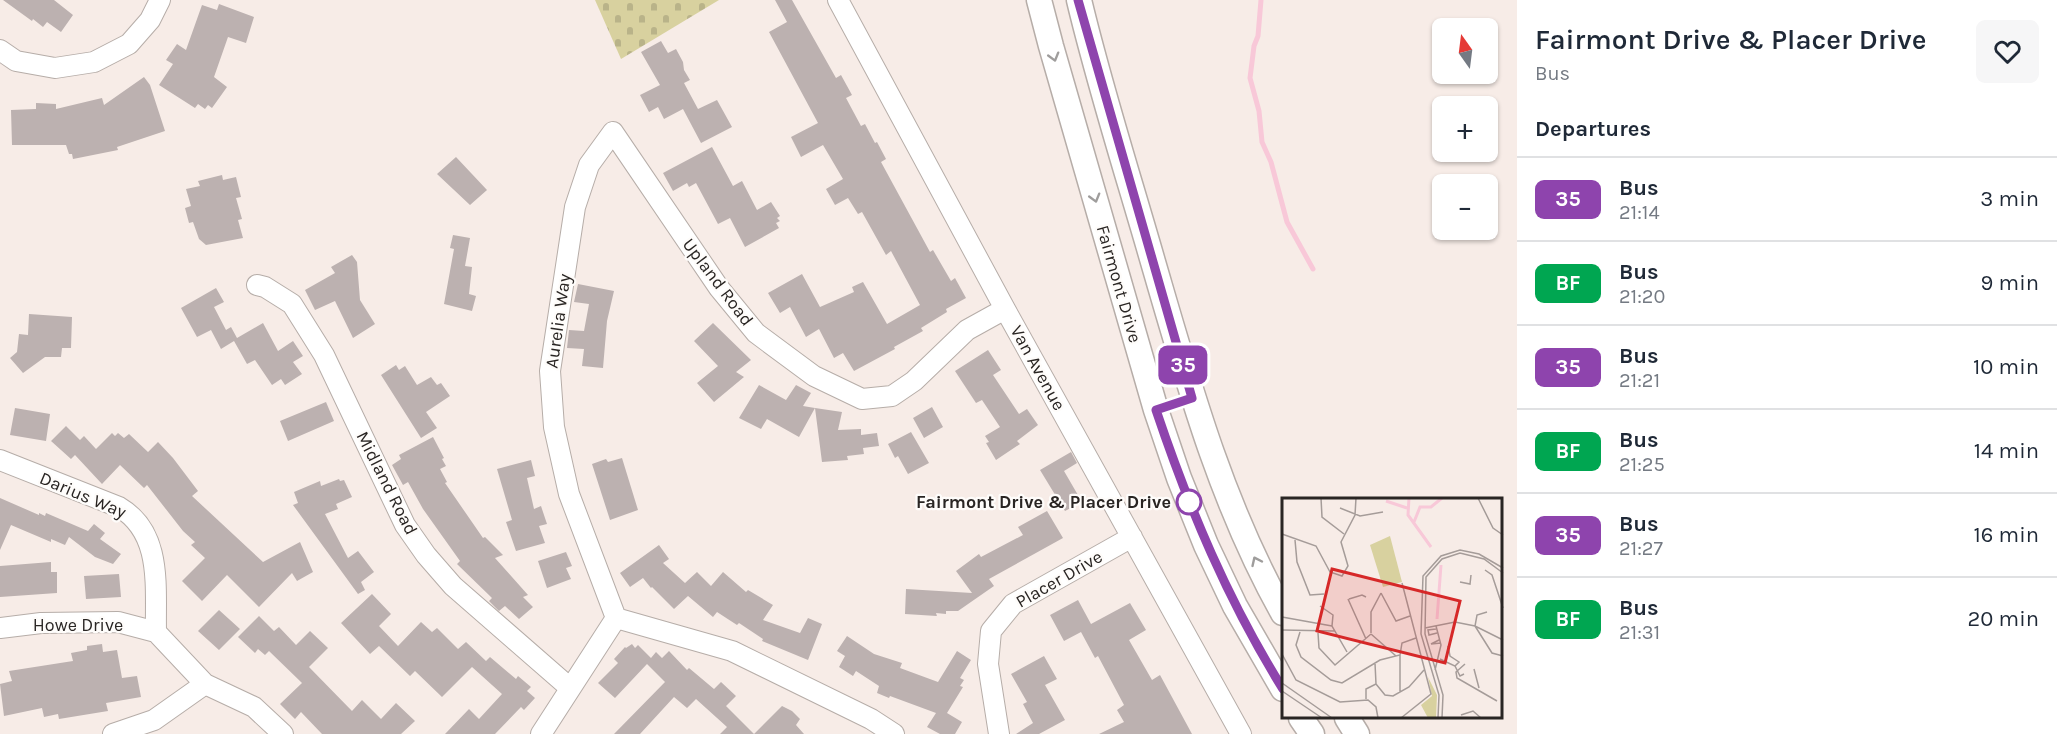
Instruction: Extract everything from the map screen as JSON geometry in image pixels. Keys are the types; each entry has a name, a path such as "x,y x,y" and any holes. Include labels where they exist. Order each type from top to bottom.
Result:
{"main road":[{"name":"Fairmont Drive","path":"1039,0 1152,399 1179,478 1206,545 1235,606 1282,687"},
{"path":"1078,0 1197,414 1241,530 1282,611"},
{"path":"1302,719 1312,734"},
{"path":"1348,719 1357,734"}],"street":[{"path":"0,51 16,61 55,68 94,62 129,44 150,20 160,0"},
{"name":"Van Avenue","path":"838,0 1005,309 1240,734"},
{"name":"Upland Road","path":"613,132 719,288 756,333 814,376 862,399 892,396 914,381 967,330 1005,309"},
{"name":"Aurelia Way","path":"613,132 589,165 575,207 550,371 554,428 569,494 616,618"},
{"name":"Midland Road","path":"257,285 265,287 292,304 314,338 405,525 426,555 453,586 570,688"},
{"name":"Darius Way","path":"0,460 119,507 132,515 144,529 154,555 156,632"},
{"name":"Placer Drive","path":"999,734 988,664 991,631 1013,604 1131,537"},
{"path":"541,734 616,618 732,651 871,719 894,734"},
{"name":"Howe Drive","path":"0,628 41,623 118,622 156,632"},
{"path":"156,632 205,684 254,707 283,734"},
{"path":"113,734 154,720 205,684"}],"green space":[{"path":"595,0 719,0 621,59"}],"building":[{"path":"3,0 54,0 73,15 61,32 47,22 43,27 33,19 32,21"},
{"path":"775,0 792,0 836,78 841,75 852,95 846,98 861,126 865,124 875,143 877,142 886,159 881,162 930,252 933,250 951,281 955,278 966,298 946,309 947,312 921,328 923,331 854,371 843,353 834,358 819,329 806,337 790,307 780,313 768,293 802,274 820,307 854,292 852,287 863,282 887,324 920,305 891,251 886,255 862,212 858,214 848,198 835,205 826,189 843,179 823,145 801,157 791,137 818,123 769,32 787,22"},
{"path":"219,4 254,17 246,43 228,37 214,77 227,87 212,108 208,105 205,109 198,104 195,108 159,85 173,64 166,60 177,44 186,50 202,5 217,10"},
{"path":"661,41 668,53 676,49 690,80 684,83 698,109 717,100 732,127 701,143 683,109 664,119 658,107 649,112 640,95 660,85 641,52"},
{"path":"144,77 150,85 165,131 117,147 118,150 73,159 66,145 12,145 11,110 36,109 36,103 56,104 56,109 102,98 104,105"},
{"path":"712,147 733,186 742,181 757,210 771,202 780,216 777,218 780,221 776,223 779,228 745,247 730,218 718,224 696,183 689,187 687,183 673,191 663,173"},
{"path":"456,157 487,190 470,205 437,174"},
{"path":"222,175 223,180 236,177 241,197 236,198 242,219 238,220 243,238 206,245 199,239 193,222 189,223 185,208 191,206 186,189 200,186 198,181"},
{"path":"453,235 470,238 465,266 472,267 469,294 476,296 472,311 444,304 454,249 450,248"},
{"path":"352,255 357,262 360,300 375,324 353,338 335,301 315,310 305,290 335,273 331,267"},
{"path":"578,284 614,291 607,321 603,368 582,366 584,349 567,348 569,330 584,331 589,304 574,302"},
{"path":"216,288 224,302 214,307 226,330 231,327 237,338 263,323 278,351 293,341 303,356 293,362 302,374 285,385 281,379 272,385 255,360 247,364 234,341 221,349 211,330 197,337 181,308"},
{"path":"29,314 72,317 71,348 62,348 61,357 45,357 23,373 10,358 17,352 19,334 28,335"},
{"path":"713,323 751,360 736,372 744,377 714,402 697,383 718,366 694,341"},
{"path":"988,350 1001,370 993,375 1019,414 1027,409 1038,425 1017,441 1020,444 996,460 986,443 989,442 985,436 1000,427 982,400 976,403 955,371"},
{"path":"396,365 399,370 405,366 417,385 431,377 437,385 441,383 450,396 426,412 437,428 421,438 381,375"},
{"path":"759,385 786,400 796,385 811,393 803,406 815,408 799,437 767,419 761,429 739,418"},
{"path":"326,402 334,421 288,441 280,421"},
{"path":"932,407 943,427 924,438 913,418"},
{"path":"15,408 50,414 46,441 10,435"},
{"path":"815,408 842,412 838,430 861,429 861,435 877,433 879,446 863,448 864,454 847,456 848,460 822,462"},
{"path":"66,426 80,440 84,436 96,449 112,433 115,436 118,433 124,438 129,434 148,452 158,442 198,491 192,496 263,562 300,542 313,572 297,581 292,573 259,607 227,575 202,601 182,581 205,558 191,545 195,542 183,531 147,485 144,488 120,465 102,484 75,455 71,459 51,441"},
{"path":"911,432 929,463 908,474 898,456 895,458 888,444"},
{"path":"433,437 444,458 442,459 446,466 440,469 447,482 445,483 483,538 485,537 503,555 495,558 528,595 523,597 533,607 519,619 505,606 499,611 489,601 492,598 457,564 460,561 423,509 408,482 403,485 392,465 401,459 399,455"},
{"path":"1071,452 1077,463 1064,471 1082,502 1065,511 1040,470"},
{"path":"622,458 638,510 610,520 592,464 606,459 608,462"},
{"path":"531,460 535,476 527,478 534,509 541,506 547,524 539,526 545,543 516,551 506,522 512,520 497,469"},
{"path":"339,479 344,480 352,497 336,504 338,509 325,514 348,558 358,551 374,572 361,582 365,590 358,594 293,505 298,503 294,492 320,481 321,486"},
{"path":"0,498 39,515 39,513 45,516 46,513 88,531 94,524 105,533 100,539 121,554 113,564 95,557 69,537 65,545 51,539 51,542 11,525 0,550"},
{"path":"1047,511 1063,538 989,579 994,586 958,611 946,611 946,614 936,613 937,616 905,614 906,589 972,593 956,571 979,554 981,557 1023,535 1018,527"},
{"path":"659,545 669,559 663,563 685,583 697,572 711,586 723,572 746,592 748,590 773,605 763,620 800,633 808,618 822,624 808,660 762,641 763,639 739,623 737,625 717,612 713,617 688,596 674,609 643,578 630,587 620,573"},
{"path":"566,552 572,566 566,568 571,579 547,588 538,561"},
{"path":"51,562 51,572 57,572 57,593 0,597 0,566"},
{"path":"119,574 121,597 86,599 84,576"},
{"path":"372,594 391,614 379,626 398,646 421,622 432,632 437,628 458,649 466,642 486,661 490,657 516,679 518,676 531,687 527,691 535,698 524,710 521,707 495,734 445,734 469,709 479,719 502,694 472,667 442,697 415,671 410,676 379,646 370,654 341,623"},
{"path":"1078,600 1091,624 1130,603 1146,630 1129,640 1152,680 1160,675 1192,734 1099,734 1124,722 1117,710 1124,705 1098,656 1095,658 1081,632 1064,641 1050,615"},
{"path":"219,610 240,629 219,650 198,631"},
{"path":"259,616 274,631 279,627 296,645 310,631 328,648 309,667 352,711 362,700 381,719 396,703 415,721 401,734 322,734 301,712 295,719 280,704 302,683 269,651 265,655 258,649 255,653 238,637"},
{"path":"847,636 874,654 902,663 900,668 938,682 957,651 971,660 960,678 964,680 960,686 963,687 947,713 962,722 955,734 940,734 927,727 936,713 877,693 879,686 856,671 853,676 839,667 845,656 837,651"},
{"path":"102,644 103,652 117,650 122,678 137,676 141,697 106,703 108,711 59,719 58,714 44,717 42,708 4,716 0,684 12,681 9,671 73,661 71,653 87,650 87,646"},
{"path":"632,644 635,648 638,645 651,658 656,652 662,658 669,651 687,670 689,668 714,689 721,682 736,696 726,706 754,734 720,734 727,727 696,699 687,708 674,697 640,734 614,734 665,682 647,664 615,698 598,683 618,663 614,659 625,647"},
{"path":"1044,656 1057,679 1045,685 1065,720 1039,734 1016,734 1033,723 1023,704 1027,702 1011,674"},
{"path":"782,706 792,711 800,719 796,725 804,734 754,734"}],"waterway":[{"path":"1261,0 1258,36 1254,46 1250,78 1259,111 1262,142 1271,162 1287,222 1313,269"}],"bus line":[{"name":"35","path":"1078,0 1192,398 1156,410 1179,478 1206,545 1235,606 1282,687"}],"place":[{"name":"Fairmont Drive & Placer Drive","path":"1189,502"}]}
